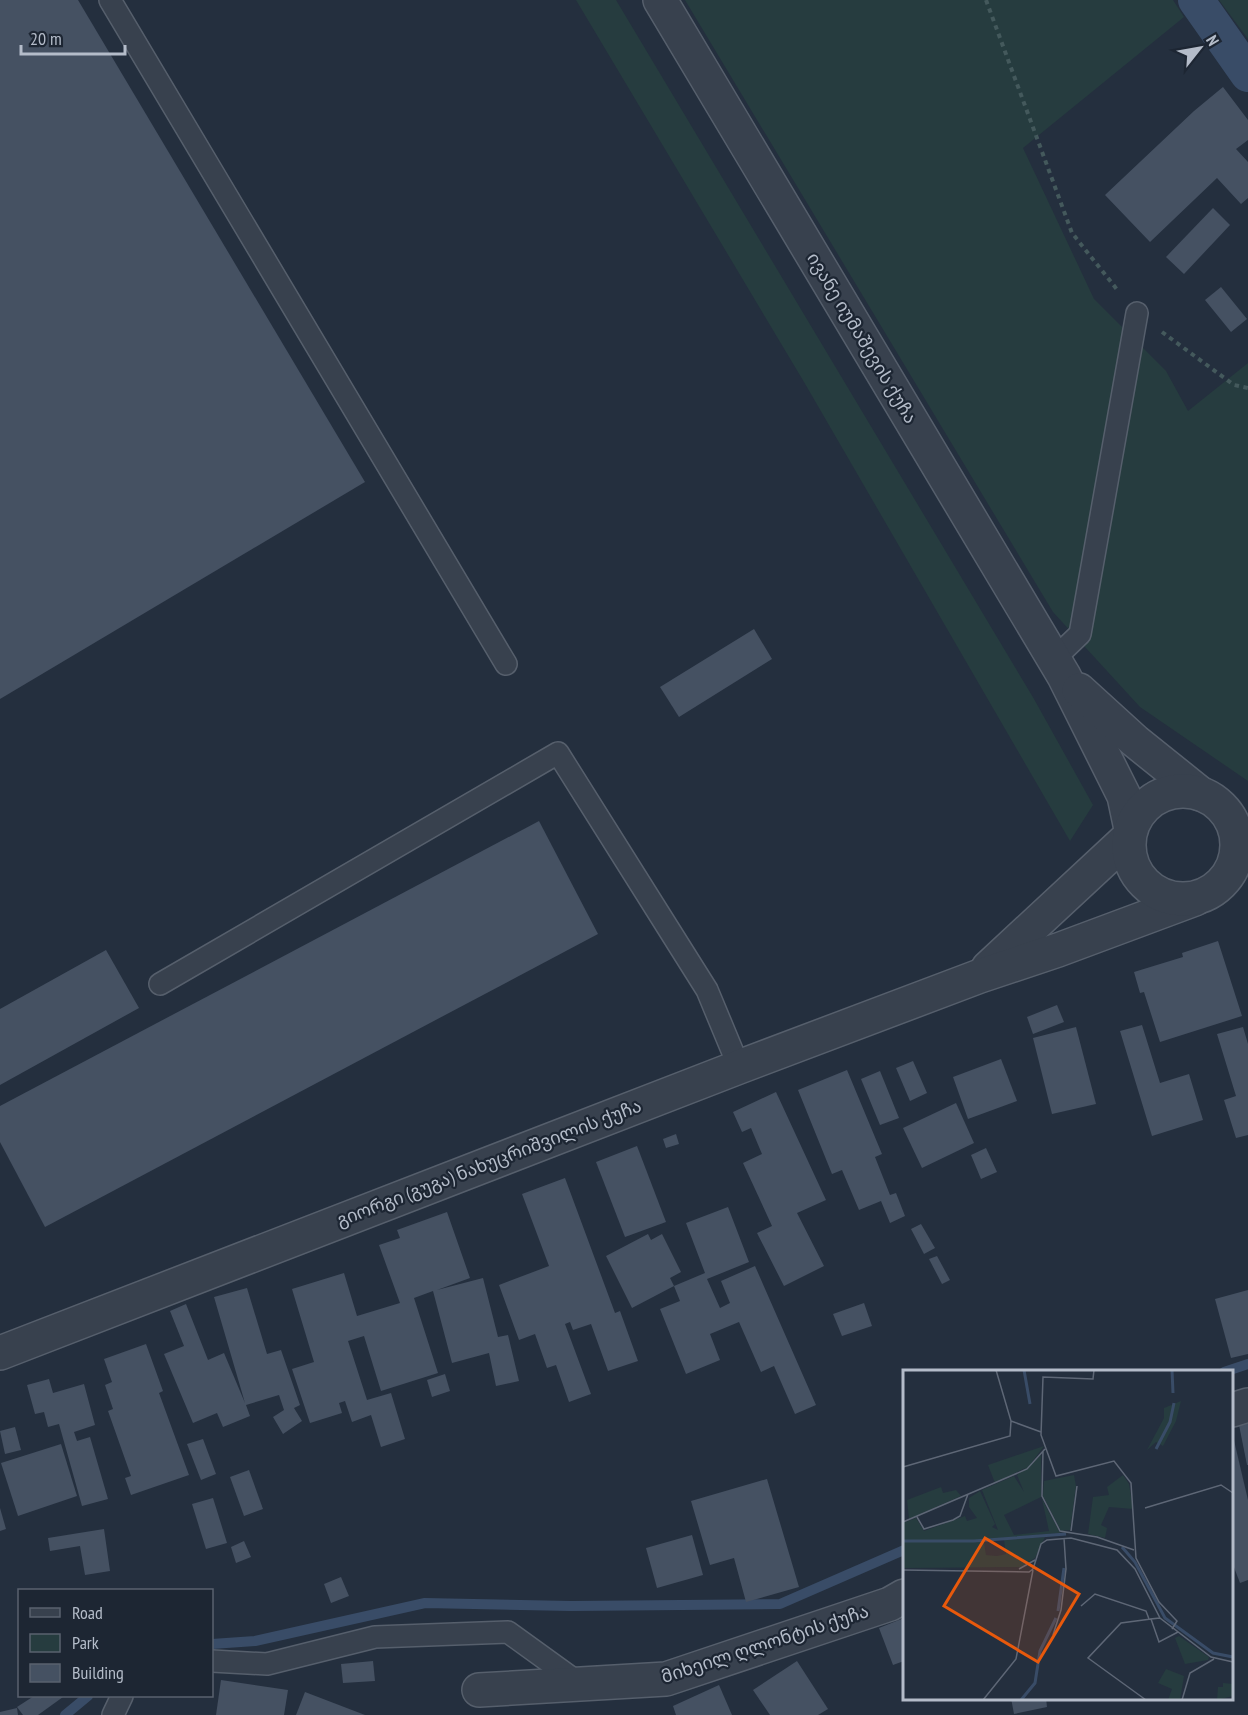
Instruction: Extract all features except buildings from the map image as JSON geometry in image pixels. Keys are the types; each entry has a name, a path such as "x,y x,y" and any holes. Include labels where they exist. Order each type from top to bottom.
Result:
{"street":[{"name":"ივანე იუმაშევის ქუჩა","path":"660,0 1059,668 1124,796 1130,833"},
{"name":"ივანე იუმაშევის ქუჩა","path":"1059,668 1135,741 1223,807"},
{"path":"1203,895 1224,881 1233,867 1238,852 1237,835 1231,819 1223,807 1187,791 1159,796 1142,810 1130,833 1130,854 1135,871 1146,885 1160,895 1177,899 1203,895 1248,883"},
{"name":"გიორგი (გუგა) ნახუცრიშვილის ქუჩა","path":"980,976 1130,833"},
{"name":"გიორგი (გუგა) ნახუცრიშვილის ქუჩა","path":"0,1353 739,1067 1203,895"},
{"path":"1233,1410 1248,1405"},
{"name":"მიხეილ ღლონტის ქუჩა","path":"479,1690 666,1679 890,1604 903,1597"}],"lane":[{"path":"110,0 506,663"},
{"path":"1059,668 1080,634 1137,313"},
{"path":"160,984 558,753 707,990 739,1067"},
{"path":"213,1661 267,1664 375,1637 508,1632 580,1684"},
{"path":"113,1715 121,1697"}],"path":[{"path":"986,0 1072,234 1137,313 1234,385 1248,388"}],"green space":[{"path":"576,0 616,0 1034,699 1093,805 1070,841 804,382"},
{"path":"685,0 1173,0 1184,17 1023,148 1094,299 1166,371 1188,411 1248,363 1248,781 1140,707 1053,612"},
{"path":"1219,0 1248,0 1248,39"}],"waterway":[{"path":"1196,0 1248,74"},
{"path":"1230,1370 1248,1364"},
{"path":"213,1644 255,1641 425,1603 571,1606 780,1604 903,1550"},
{"path":"65,1715 87,1697"}]}
